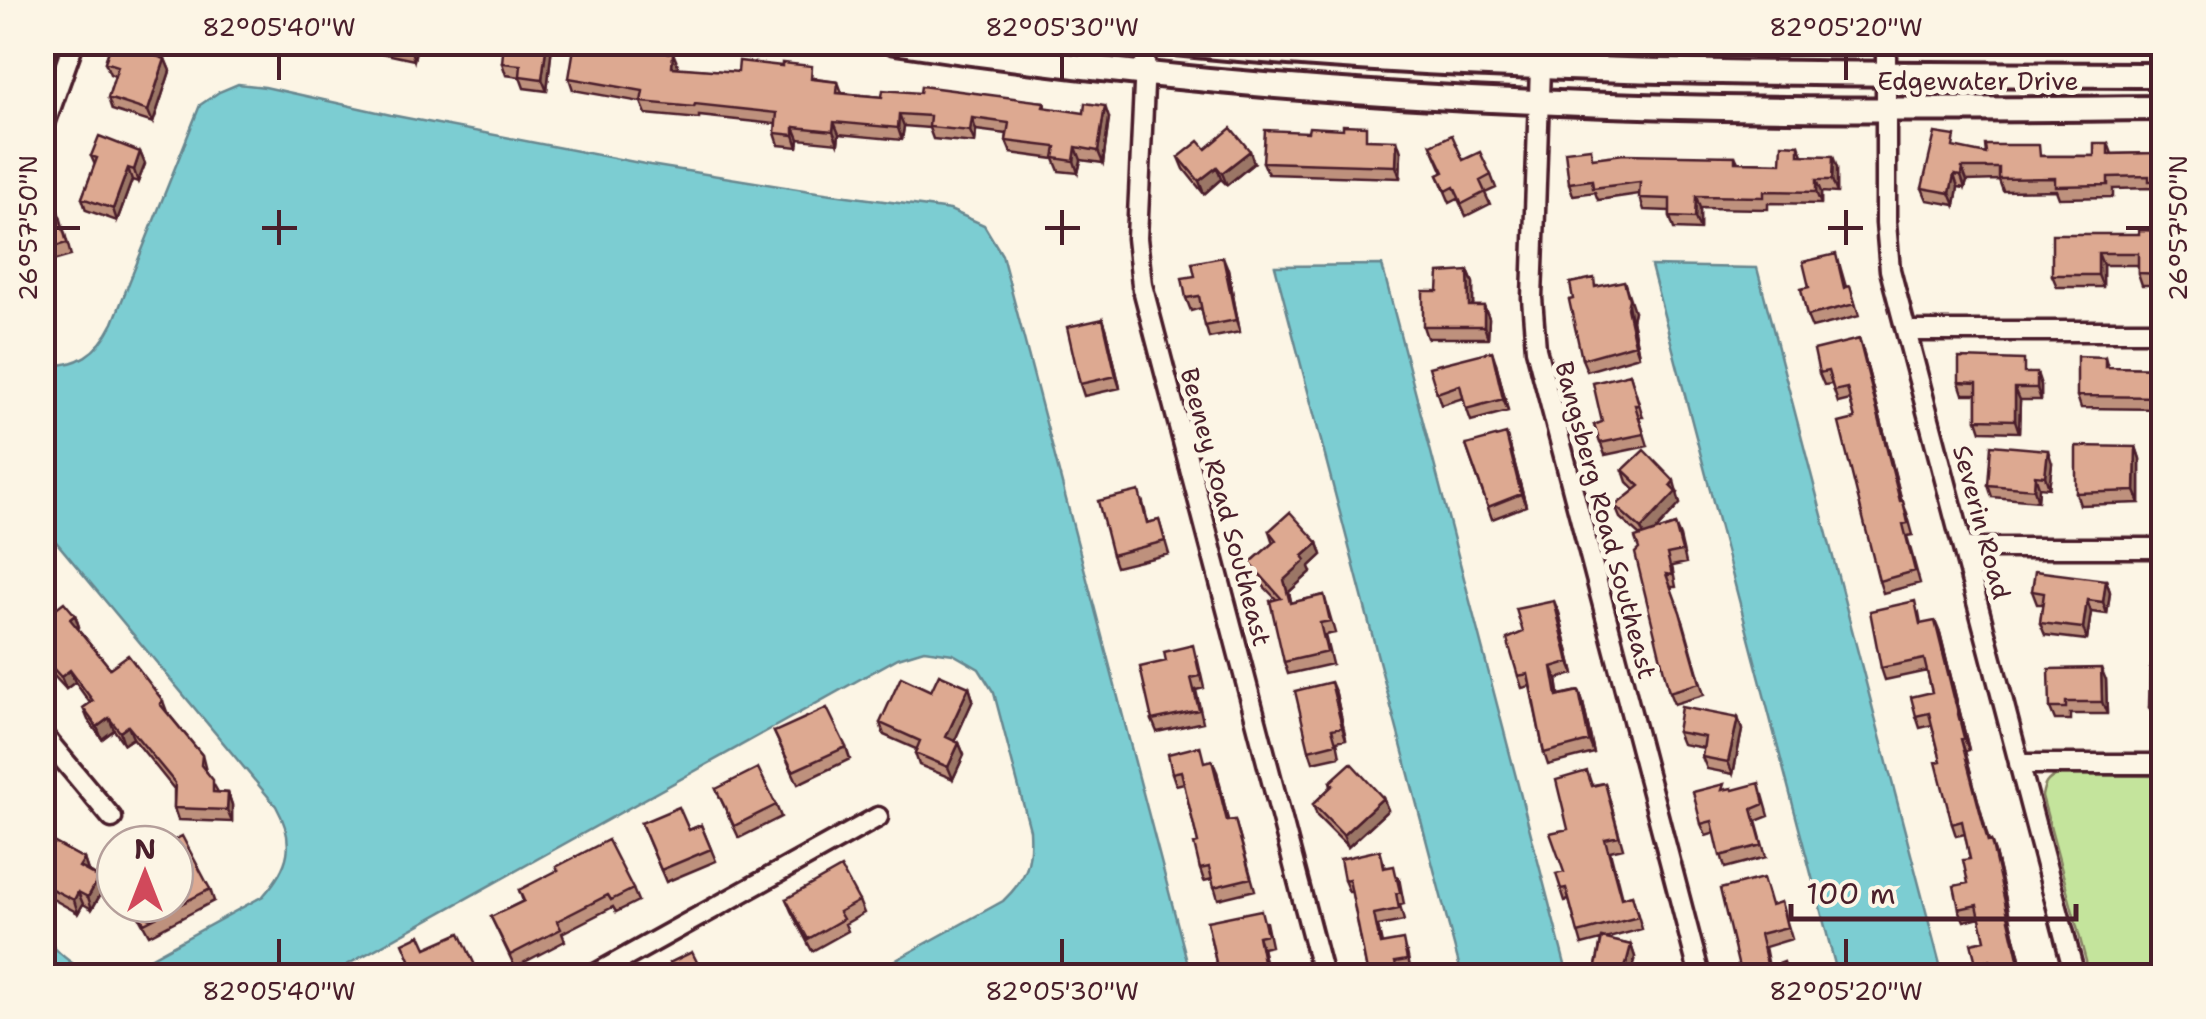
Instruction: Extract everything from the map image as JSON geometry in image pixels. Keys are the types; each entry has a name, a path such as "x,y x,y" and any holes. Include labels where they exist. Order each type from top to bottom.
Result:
{"street":[{"path":"42,132 74,42"},
{"name":"Edgewater Drive","path":"895,42 1144,73 1324,90 1538,102 1701,107 2164,108"},
{"name":"Beeney Road Southeast","path":"1146,42 1137,238 1142,285 1323,976"},
{"name":"Edgewater Drive","path":"1165,42 1271,53 1659,72 2164,75"},
{"name":"Severin Road","path":"1886,42 1890,270 2075,976"},
{"name":"Bangsberg Road Southeast","path":"1540,68 1532,298 1536,349 1700,976"},
{"path":"1906,331 2164,331"},
{"path":"1962,548 2164,548"},
{"path":"42,734 112,818"},
{"path":"2019,764 2164,764"},
{"path":"592,976 878,817"}],"green space":[{"path":"2057,775 2163,776 2163,976 2090,976 2042,796 2046,783"}],"water":[{"path":"238,84 650,165 950,210 984,225 1002,255 1191,976 867,976 1003,901 1018,885 1029,861 1030,830 994,693 979,669 953,654 924,650 898,658 327,976 43,976 43,935 63,957 84,970 108,973 137,965 263,896 279,874 287,853 286,831 276,806 43,526 43,365 76,361 101,343 113,323 200,105"},
{"path":"1382,265 1568,976 1462,976 1275,266"},
{"path":"1651,266 1757,268 1943,976 1838,976"}],"building":[{"path":"112,42 137,42 135,49 165,59 148,111 108,98 118,66 105,62"},
{"path":"384,42 411,42 410,48"},
{"path":"504,42 547,42 542,79 520,76 521,65 502,63"},
{"path":"575,42 634,42 633,49 673,53 672,67 738,72 739,61 812,66 811,79 838,82 837,93 882,97 883,90 920,93 921,86 1044,102 1043,107 1084,113 1085,103 1105,106 1098,151 1076,147 1074,161 1054,158 1056,147 1006,141 1009,123 972,118 970,131 929,127 930,116 899,114 898,128 834,122 833,131 794,127 794,135 775,133 777,113 641,102 643,91 569,78"},
{"path":"1343,125 1366,126 1366,139 1397,140 1396,166 1263,162 1265,130 1308,132 1309,127 1343,129"},
{"path":"1231,128 1250,151 1222,173 1217,167 1199,181 1179,157 1199,141 1206,149"},
{"path":"1935,133 1955,136 1953,147 1986,154 1985,145 2039,145 2040,156 2094,156 2094,143 2108,143 2108,154 2159,153 2158,143 2164,143 2164,181 2149,181 2149,176 2108,177 2108,185 2055,186 2055,178 1999,179 1999,168 1962,168 1961,176 1954,175 1950,193 1922,188"},
{"path":"1452,135 1463,160 1480,152 1491,175 1480,181 1485,192 1462,204 1454,187 1446,191 1438,175 1444,172 1431,145"},
{"path":"99,136 140,152 134,170 128,168 113,209 82,198 97,158 91,156"},
{"path":"1782,144 1799,145 1799,155 1833,156 1832,180 1816,180 1816,192 1764,191 1764,197 1696,196 1695,218 1670,217 1670,199 1639,198 1640,182 1593,188 1592,180 1569,183 1565,151 1591,148 1592,158 1624,154 1735,156 1735,162 1781,163"},
{"path":"56,204 67,243 42,250 42,208"},
{"path":"2139,230 2164,231 2164,274 2138,273 2138,253 2098,253 2098,275 2052,275 2052,234 2139,234"},
{"path":"1836,254 1844,288 1850,286 1855,304 1807,316 1801,289 1809,287 1803,262"},
{"path":"1223,257 1236,320 1205,326 1199,296 1186,298 1182,278 1195,276 1192,263"},
{"path":"1468,271 1469,306 1484,306 1484,326 1423,326 1423,291 1438,291 1439,273"},
{"path":"1594,278 1595,287 1624,281 1635,344 1582,359 1569,300 1573,299 1570,283"},
{"path":"1103,319 1116,376 1080,384 1067,327"},
{"path":"1859,339 1903,501 1908,523 1903,524 1915,571 1879,581 1839,423 1855,419 1847,388 1834,391 1828,371 1819,373 1814,350"},
{"path":"1492,351 1503,399 1466,409 1460,385 1437,393 1429,367"},
{"path":"2077,356 2105,357 2105,367 2160,368 2160,363 2164,363 2164,397 2077,396"},
{"path":"1959,358 2024,360 2024,373 2037,373 2037,388 2015,388 2015,420 1977,419 1977,383 1959,382"},
{"path":"1630,374 1644,434 1600,443 1594,425 1602,422 1593,383"},
{"path":"1506,434 1521,494 1488,507 1466,445"},
{"path":"1991,445 2048,450 2045,476 2035,475 2034,489 1988,485"},
{"path":"2076,446 2136,447 2135,491 2076,493"},
{"path":"1644,450 1674,481 1670,486 1676,492 1641,529 1615,506 1640,486 1623,470"},
{"path":"1139,491 1147,523 1159,520 1165,541 1112,555 1098,501"},
{"path":"1290,512 1318,543 1284,580 1290,603 1324,595 1330,621 1320,623 1327,652 1284,662 1270,601 1281,598 1250,563 1276,540 1269,531"},
{"path":"1675,525 1682,551 1667,554 1672,575 1666,574 1700,683 1669,692 1635,553 1639,549 1635,538"},
{"path":"2035,571 2106,580 2103,602 2087,600 2083,628 2040,623 2044,593 2032,591"},
{"path":"2154,575 2164,575 2164,615 2155,615"},
{"path":"1554,601 1569,662 1552,667 1557,696 1579,691 1589,741 1544,753 1528,674 1518,676 1507,639 1523,632 1516,609"},
{"path":"1915,601 1920,624 1935,621 2022,976 1993,976 1990,960 1976,963 1971,943 1985,940 1977,905 1959,909 1954,886 1968,883 1963,860 1970,859 1962,821 1952,824 1936,762 1941,761 1929,713 1916,716 1911,697 1932,692 1924,659 1881,668 1870,611"},
{"path":"64,602 75,615 70,619 110,668 128,655 163,701 160,704 202,755 201,765 213,780 213,792 228,793 227,810 174,808 175,783 128,726 120,732 109,718 97,727 83,708 93,701 70,670 61,677 42,656 42,619"},
{"path":"1193,645 1200,676 1191,678 1199,710 1152,720 1140,667 1166,661 1164,652"},
{"path":"2150,666 2164,666 2164,708 2149,707"},
{"path":"2101,668 2102,702 2066,702 2066,708 2050,708 2049,669"},
{"path":"939,674 969,687 946,737 959,743 948,767 915,753 920,741 880,723 901,677 931,691"},
{"path":"1331,682 1342,727 1332,729 1336,743 1309,750 1295,691"},
{"path":"1681,707 1738,718 1728,762 1702,757 1705,737 1677,732"},
{"path":"827,708 846,747 793,771 774,732"},
{"path":"1200,746 1204,762 1212,760 1227,821 1235,820 1251,878 1214,887 1209,867 1200,869 1181,771 1172,773 1168,754"},
{"path":"1351,763 1383,798 1343,835 1313,804"},
{"path":"758,768 776,805 734,826 716,789"},
{"path":"1587,771 1592,786 1605,783 1619,836 1605,839 1621,898 1632,895 1638,917 1578,933 1566,888 1561,889 1556,874 1564,872 1550,833 1568,829 1556,780"},
{"path":"1759,783 1764,804 1752,809 1762,845 1720,856 1712,821 1701,824 1693,792 1724,784 1722,790"},
{"path":"679,807 689,830 701,825 711,849 661,870 641,823"},
{"path":"42,836 84,859 79,867 95,876 88,897 78,892 74,900 42,884"},
{"path":"608,840 633,889 611,900 608,895 557,921 561,929 510,955 491,917 524,901 519,890"},
{"path":"1380,850 1383,868 1394,866 1399,909 1374,914 1380,944 1403,940 1407,960 1395,962 1398,976 1368,976 1349,879 1344,880 1340,859"},
{"path":"195,861 210,889 195,897"},
{"path":"841,868 859,901 839,912 843,919 808,939 786,899"},
{"path":"1763,878 1771,905 1781,902 1787,927 1760,934 1768,968 1784,962 1788,976 1741,976 1720,889"},
{"path":"1261,910 1267,934 1258,936 1264,966 1219,976 1207,921"},
{"path":"460,933 480,976 417,976 403,943 420,935 426,948"},
{"path":"1602,938 1631,945 1624,972 1650,976 1594,976"},
{"path":"692,952 704,976 676,976 669,963"}]}
